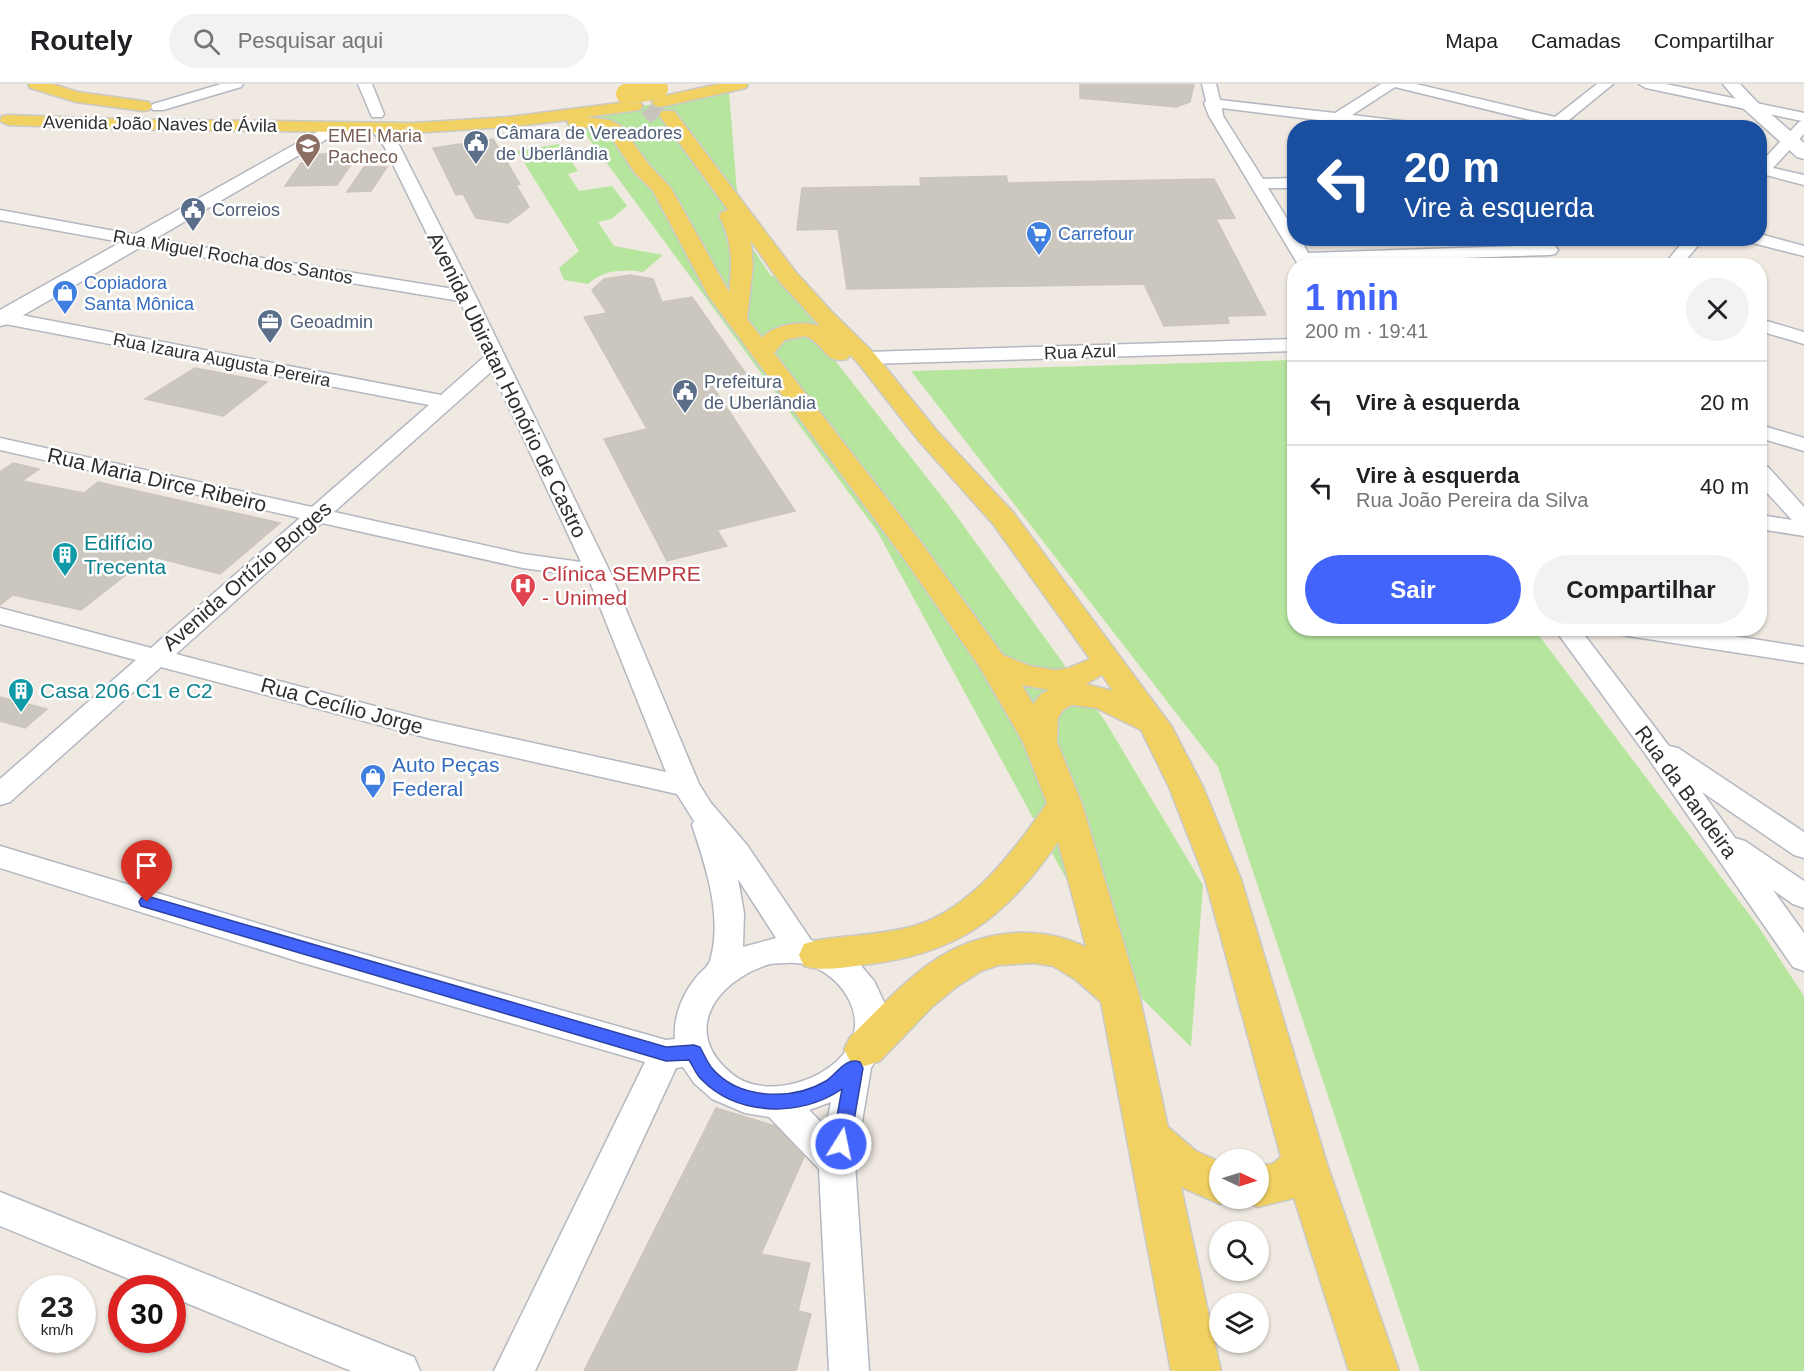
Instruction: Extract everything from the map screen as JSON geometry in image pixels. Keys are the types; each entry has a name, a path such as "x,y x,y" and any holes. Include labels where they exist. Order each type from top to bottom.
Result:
{"main road":[{"name":"Avenida João Naves de Ávila","path":"36,84 76,98 158,107 508,122 740,84"},
{"name":"Avenida João Naves de Ávila","path":"4,119 333,128 373,118 644,100 678,84"},
{"path":"4,119 54,112 76,98"},
{"path":"644,100 823,316 866,358 928,436 1003,518 1156,727 1186,787 1223,879 1305,1164 1374,1371"},
{"path":"644,100 738,229 744,250 736,319"},
{"path":"508,122 591,122 604,124 615,130 642,169 661,188 720,297 910,547 993,662 1040,742 1065,804 1119,994 1196,1371"},
{"path":"762,352 771,340 785,332 807,329 818,331 893,414 928,436"},
{"path":"993,662 1009,672 1034,679 1069,678 1088,672 1096,660 1098,647"},
{"path":"1040,742 1041,716 1053,701 1069,695 1085,694 1104,697 1156,727"},
{"path":"809,953 901,944 923,939 952,925 1002,885 1041,841 1065,804"},
{"path":"860,1059 921,994 953,968 981,955 1013,948 1048,948 1080,962 1119,994"},
{"path":"1149,1138 1180,1165 1209,1179"},
{"path":"1269,1185 1283,1182 1305,1164"}],"street":[{"path":"158,107 236,84"},
{"name":"Avenida Ubiratan Honório de Castro","path":"365,84 373,118 391,145 496,357 597,571 694,798 725,881 730,917 730,942 724,970"},
{"path":"1209,84 1211,103 1216,116 1287,231"},
{"path":"1339,117 1391,84"},
{"path":"1399,84 1534,120"},
{"path":"1559,120 1606,84"},
{"path":"1646,84 1804,117"},
{"path":"1731,84 1750,105 1804,153"},
{"path":"1211,103 1363,120"},
{"path":"1767,163 1804,125"},
{"path":"1,318 333,128"},
{"path":"1767,172 1804,180"},
{"path":"1259,184 1287,183"},
{"name":"Rua Miguel Rocha dos Santos","path":"0,215 273,265 467,297"},
{"path":"1767,241 1804,251"},
{"path":"1358,258 1517,246"},
{"path":"1546,246 1557,258"},
{"path":"1678,258 1689,246"},
{"name":"Rua Izaura Augusta Pereira","path":"1,318 445,402"},
{"path":"1767,327 1804,338"},
{"name":"Rua Azul","path":"866,358 1287,345"},
{"name":"Avenida Ortízio Borges","path":"0,795 496,357"},
{"path":"1767,433 1804,445"},
{"name":"Rua Maria Dirce Ribeiro","path":"0,444 523,561 597,571"},
{"path":"1767,480 1804,520"},
{"path":"1767,523 1804,529"},
{"name":"Rua Cecílio Jorge","path":"0,616 694,798"},
{"name":"Rua da Bandeira","path":"1572,636 1654,746 1804,958"},
{"path":"1680,636 1804,655"},
{"path":"1654,746 1804,846"},
{"name":"Avenida Ubiratan Honório de Castro","path":"694,798 809,953"},
{"path":"1719,838 1804,896"},
{"path":"0,857 300,949 680,1053 725,1089 749,1099 777,1102 807,1098 833,1086 860,1059"},
{"path":"514,1371 680,1053 690,1030 694,1007 706,987 724,970 746,958 770,951 809,953 841,966 858,982 869,1003 871,1026 860,1059 837,1163 849,1371"},
{"path":"777,1102 837,1163"},
{"path":"0,1209 400,1371"}],"green space":[{"path":"729,92 740,229 771,276 779,275 824,332 815,335 950,507 1105,721 1203,885 1191,1047 1119,976 877,531 573,117"},
{"path":"559,144 578,171 568,174 579,191 612,186 627,206 611,219 598,222 614,246 663,255 643,272 607,273 588,284 564,280 559,268 579,251 517,151"},
{"path":"1287,360 1287,636 1539,636 1758,926 1804,996 1804,1371 1420,1371 1218,767 911,371"}],"building":[{"path":"1080,84 1194,84 1190,102 1176,107 1080,98"},
{"name":"Câmara de Vereadores de Uberlândia","path":"493,139 520,184 516,185 529,207 508,223 476,218 463,194 456,195 433,148"},
{"name":"EMEI Maria Pacheco","path":"316,154 358,154 337,185 285,186 301,163 309,163"},
{"path":"364,167 387,167 371,191 347,192"},
{"name":"Carrefour","path":"1006,176 1008,183 1214,179 1235,218 1216,219 1266,315 1227,316 1229,323 1164,326 1144,284 847,289 838,229 797,230 802,188 921,186 920,178"},
{"name":"Prefeitura de Uberlândia","path":"630,275 653,279 662,302 692,297 746,374 709,381 795,511 717,530 727,546 667,561 604,439 647,429 584,317 607,313 592,290 604,279"},
{"path":"195,368 267,382 223,416 145,399"},
{"path":"13,463 39,469 22,481 84,493 98,482 280,523 220,574 150,556 81,610 13,595 0,605 0,472"},
{"name":"Casa 206 C1 e C2","path":"0,697 47,709 25,728 0,721"},
{"path":"716,1108 775,1126 804,1157 761,1254 810,1263 798,1311 811,1314 796,1371 584,1371"}],"tunnel":[{"path":"629,84 658,117"}],"place":[{"name":"Câmara de Vereadores de Uberlândia","path":"476,166"},
{"name":"EMEI Maria Pacheco","path":"308,169"},
{"name":"Correios","path":"193,233"},
{"name":"Carrefour","path":"1039,257"},
{"name":"Copiadora Santa Mônica","path":"65,316"},
{"name":"Geoadmin","path":"270,345"},
{"name":"Prefeitura de Uberlândia","path":"685,415"},
{"name":"Edifício Trecenta","path":"65,578"},
{"name":"Clínica SEMPRE - Unimed","path":"523,609"},
{"name":"Casa 206 C1 e C2","path":"21,714"},
{"name":"Auto Peças Federal","path":"373,800"}],"route":[{"path":"147,902 300,949 666,1054 694,1052 705,1073 725,1089 749,1099 777,1102 807,1098 833,1086 854,1068 841,1144"}]}
